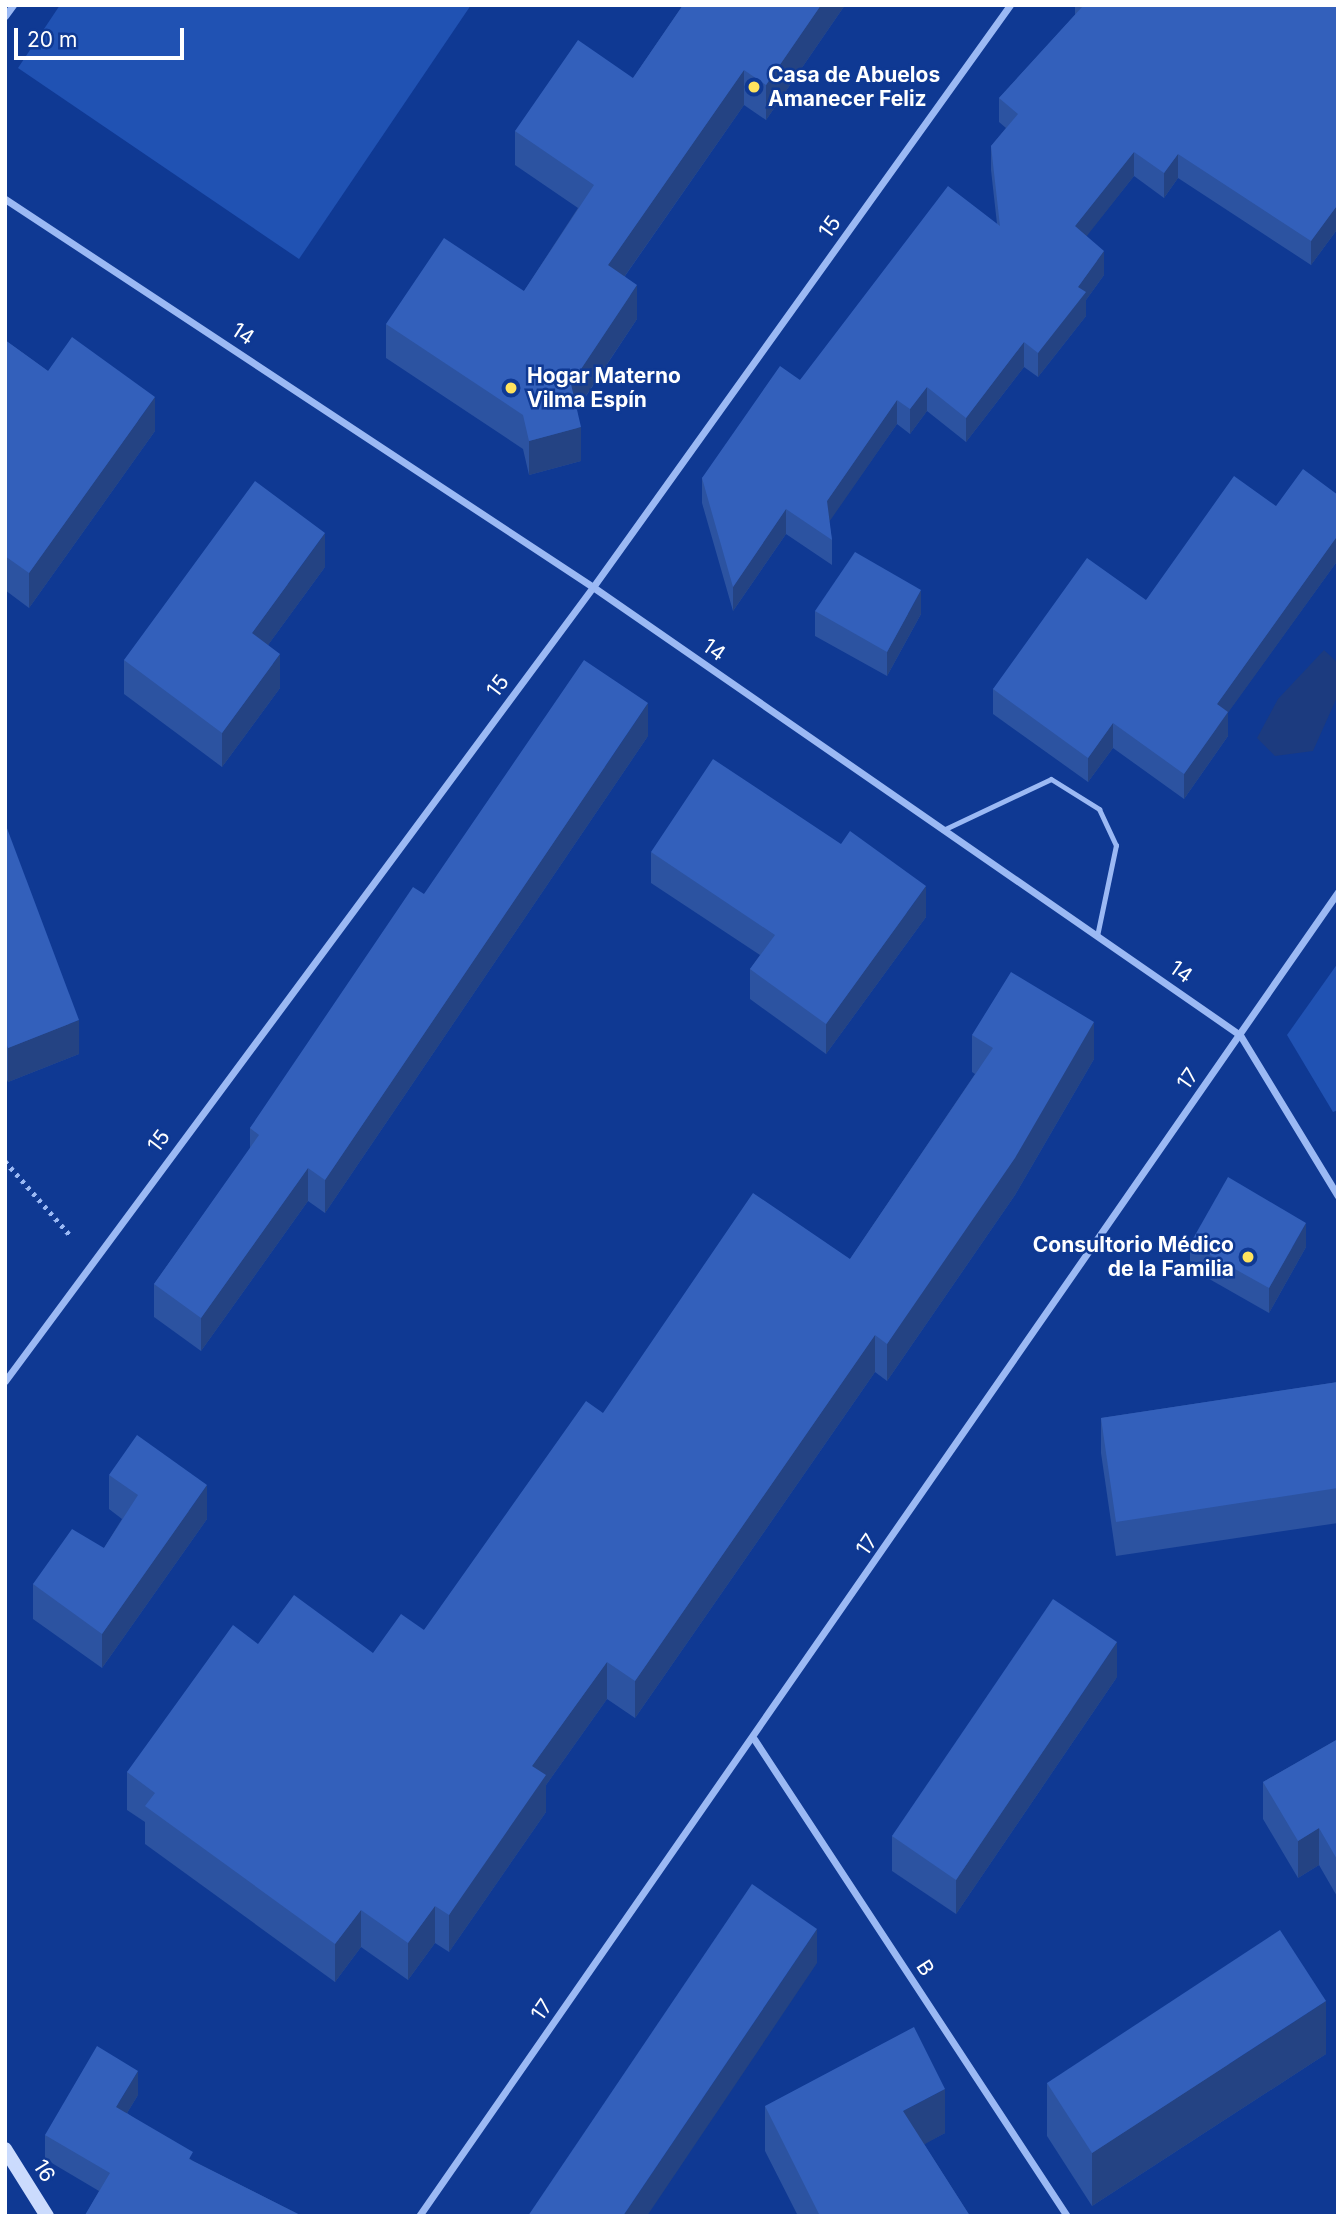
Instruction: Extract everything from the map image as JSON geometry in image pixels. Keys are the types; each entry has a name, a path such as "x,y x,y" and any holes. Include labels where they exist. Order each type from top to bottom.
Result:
{"street":[{"path":"5,16 13,5"},
{"name":"15","path":"5,1381 593,587 1010,5"},
{"name":"14","path":"5,199 593,587 1240,1035 1338,1196"},
{"name":"17","path":"419,2216 754,1739 1338,892"},
{"name":"B","path":"754,1739 1067,2216"},
{"name":"16","path":"5,2148 47,2216"}],"lane":[{"path":"943,831 1051,779 1099,809 1116,845 1097,936"}],"path":[{"path":"5,1161 92,1261"}],"shaded area":[{"path":"60,5 471,5 299,259 18,68"},
{"path":"1324,650 1338,663 1338,695 1313,751 1275,756 1257,738 1278,699"},
{"path":"1338,963 1338,1110 1333,1112 1287,1035"}],"building":[{"path":"683,5 821,5 766,85 744,70 608,265 637,285 571,384 581,427 529,441 523,415 386,324 444,238 524,291 594,185 515,131 578,40 633,78"},
{"path":"1079,5 1338,5 1338,208 1336,207 1311,241 1178,154 1164,173 1134,152 1075,226 1104,251 1078,287 1086,292 1038,353 1024,342 966,418 927,387 910,409 897,400 827,501 832,540 786,509 733,587 702,478 780,366 800,380 948,186 1000,226 991,146 1018,114 999,98 1082,7"},
{"path":"72,337 155,397 29,573 5,556 5,340 48,371"},
{"path":"1303,469 1338,495 1338,535 1217,704 1228,712 1184,774 1113,723 1088,758 993,689 1087,558 1146,600 1234,476 1276,506"},
{"path":"255,481 325,533 252,633 280,654 222,733 124,660"},
{"path":"855,552 921,590 887,652 815,611"},
{"path":"584,660 648,703 325,1180 308,1168 201,1318 154,1284 259,1135 250,1128 413,887 424,894"},
{"path":"713,759 841,844 850,831 926,886 826,1024 750,969 775,935 651,852"},
{"path":"5,823 79,1020 8,1048 5,1041"},
{"path":"1011,972 1094,1022 1015,1158 887,1344 875,1335 635,1681 607,1662 532,1766 546,1775 449,1915 435,1906 408,1943 361,1910 335,1944 145,1806 155,1793 127,1772 233,1625 258,1644 294,1595 373,1653 401,1614 424,1630 586,1401 603,1413 753,1193 850,1259 993,1048 972,1035"},
{"name":"Consultorio Médico de la Familia","path":"1228,1177 1306,1223 1269,1288 1190,1244"},
{"path":"1338,1382 1338,1488 1116,1522 1101,1418"},
{"path":"137,1435 207,1485 102,1634 33,1584 72,1529 104,1548 138,1495 109,1475"},
{"path":"1053,1599 1117,1642 956,1880 892,1836"},
{"path":"1338,1739 1338,1861 1319,1828 1298,1841 1263,1782"},
{"path":"752,1884 817,1929 623,2216 528,2216"},
{"path":"1280,1930 1326,2001 1092,2153 1047,2083"},
{"path":"914,2027 945,2089 903,2111 970,2216 820,2216 765,2106"},
{"path":"97,2046 138,2071 116,2107 193,2152 189,2159 302,2216 85,2215 110,2173 45,2135"}],"place":[{"name":"Casa de Abuelos Amanecer Feliz","path":"754,87"},
{"name":"Hogar Materno Vilma Espín","path":"511,388"},
{"name":"Consultorio Médico de la Familia","path":"1248,1257"}]}
